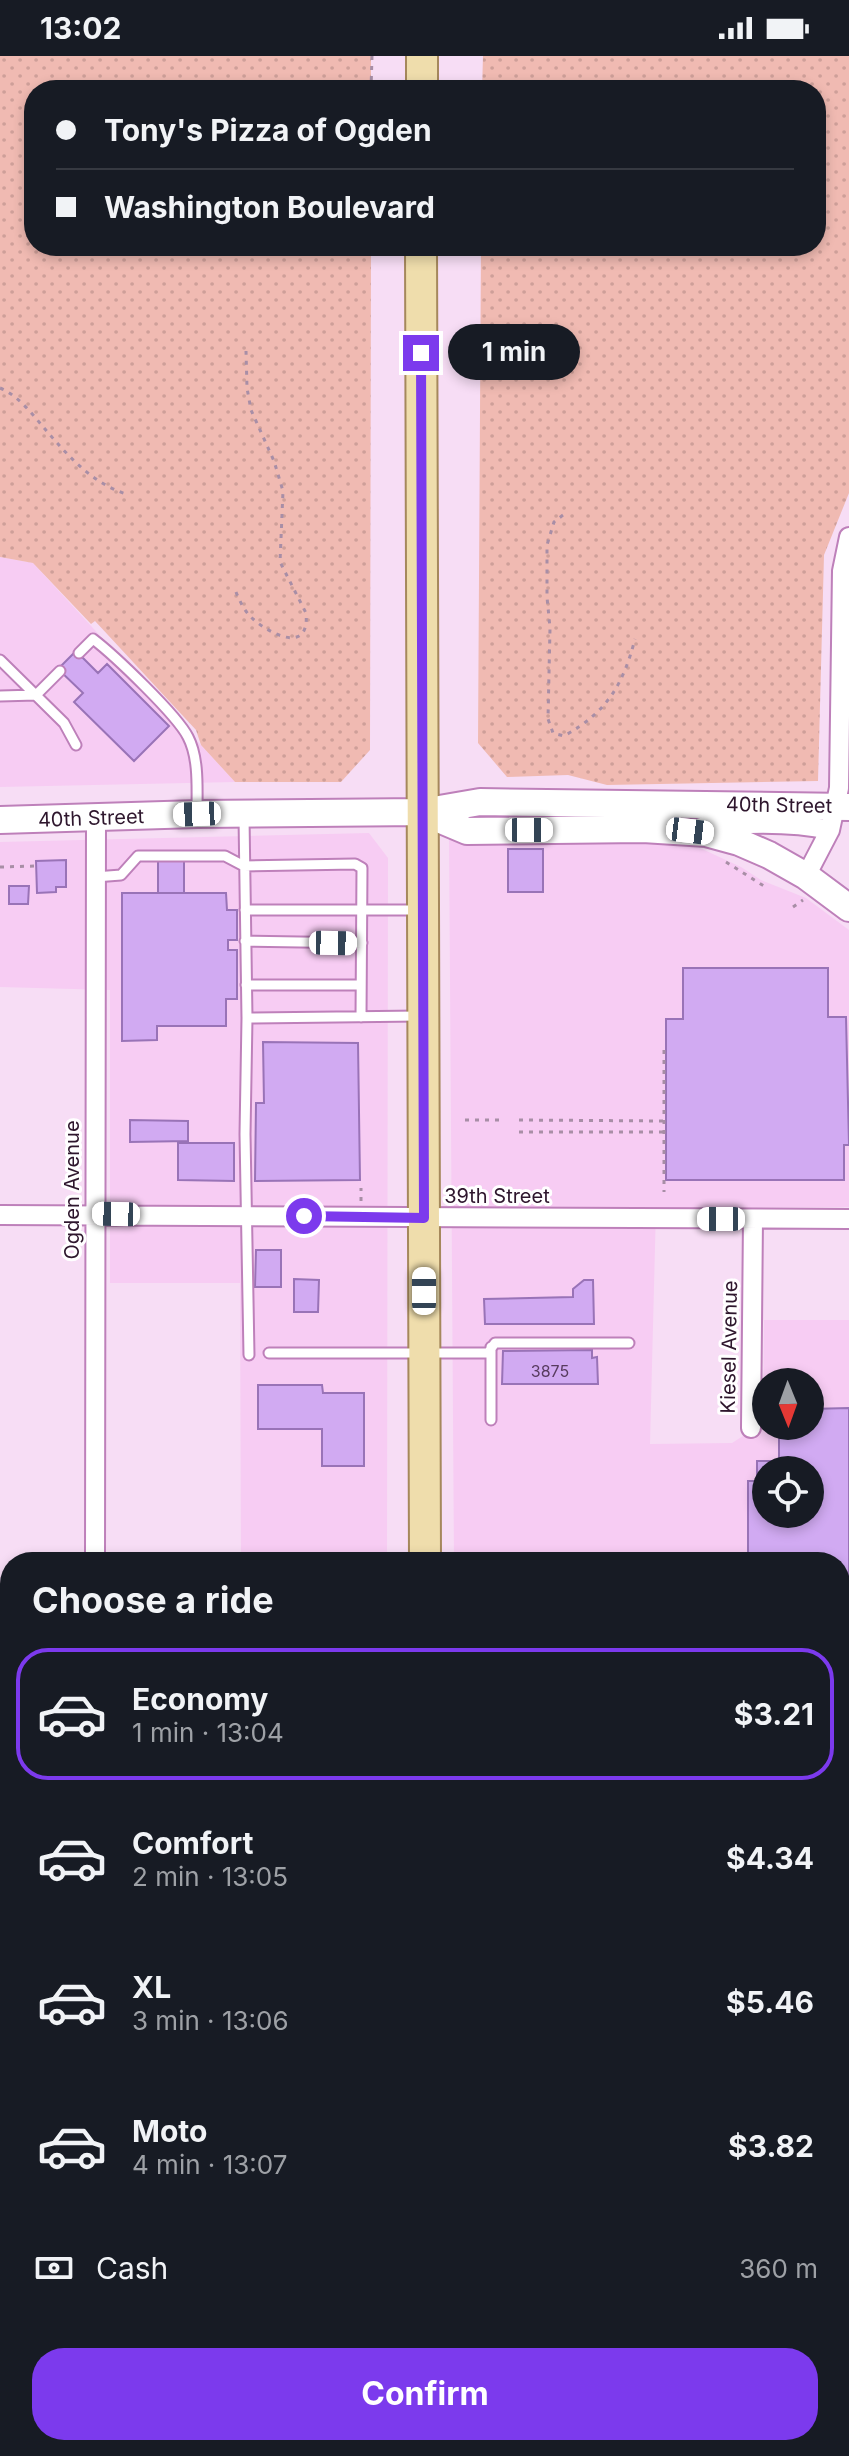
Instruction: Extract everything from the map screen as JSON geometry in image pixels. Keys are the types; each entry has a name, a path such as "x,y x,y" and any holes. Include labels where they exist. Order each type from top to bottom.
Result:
{"main road":[{"path":"422,56 422,80"},
{"path":"421,256 425,1552"},
{"name":"40th Street","path":"0,820 422,812 480,802 838,814"},
{"name":"40th Street","path":"422,812 467,831 672,830"},
{"path":"672,830 706,833 739,842 806,876 849,908"}],"street":[{"path":"806,876 838,814 842,571 849,537"},
{"name":"40th Street","path":"672,830 729,824 813,826 838,814"},
{"name":"Ogden Avenue","path":"95,1552 96,819"},
{"name":"39th Street","path":"0,1215 849,1219"},
{"name":"Kiesel Avenue","path":"751,1428 753,1219"}],"lane":[{"path":"79,653 93,639 177,721 189,739 197,778 197,814"},
{"path":"0,660 64,723 76,745"},
{"path":"0,696 36,695 60,671"},
{"path":"244,815 249,1355"},
{"path":"95,877 121,875 138,856 225,856 244,866 355,864 362,868 361,1017"},
{"path":"245,910 422,910"},
{"path":"245,941 362,943"},
{"path":"246,985 361,985"},
{"path":"247,1018 423,1016"},
{"path":"269,1353 488,1353 495,1343 629,1343"},
{"path":"491,1347 491,1420"}],"path":[{"path":"371,80 372,56"},
{"path":"236,592 252,618 261,624 286,638 298,637 302,633 307,621 306,613 280,562 283,491 274,461 251,410 246,351"},
{"path":"0,388 13,394 56,443 97,482 126,494"},
{"path":"563,515 554,522 547,545 550,628 548,719 553,733 564,736 587,723 602,708 622,682 635,639"},
{"path":"719,859 767,888"},
{"path":"0,867 37,866"},
{"path":"664,1050 664,1192"},
{"path":"465,1120 499,1120"},
{"path":"524,1132 522,1120 664,1121"},
{"path":"544,1121 544,1132"},
{"path":"561,1121 561,1132"},
{"path":"577,1121 577,1132"},
{"path":"605,1121 605,1132"},
{"path":"519,1132 664,1132"}],"shaded area":[{"path":"0,56 371,56 371,80 24,80 24,256 371,256 370,750 341,782 235,782 201,745 196,730 95,621 91,624 33,563 0,557"},
{"path":"483,56 849,56 849,493 824,555 818,781 607,785 568,775 507,777 478,743 481,256 826,256 826,80 482,80"},
{"path":"0,557 33,563 235,782 0,787"},
{"path":"369,833 388,858 387,1552 241,1552 240,1283 110,1283 110,990 0,987 0,842"},
{"path":"449,833 674,843 702,849 761,880 806,898 849,930 849,1207 656,1208 650,1444 732,1443 752,1430 752,1440 824,1440 824,1368 764,1368 764,1320 849,1320 849,1552 454,1552"}],"building":[{"path":"76,651 98,673 107,664 169,726 134,761 74,702 83,693 58,669"},
{"path":"508,849 543,849 543,892 508,892"},
{"path":"158,859 184,859 184,893 158,893"},
{"path":"66,860 66,887 56,887 56,892 37,893 36,861"},
{"path":"9,886 29,886 28,904 9,904"},
{"path":"122,893 226,893 227,910 237,910 237,940 228,940 228,950 237,950 237,999 226,999 226,1026 157,1026 157,1040 122,1041"},
{"path":"683,968 828,968 828,1017 846,1017 849,1145 844,1145 844,1180 666,1180 666,1019 683,1019"},
{"path":"263,1042 358,1043 360,1180 255,1181 256,1103 264,1103"},
{"path":"130,1120 188,1121 188,1141 130,1142"},
{"path":"178,1143 234,1143 234,1181 178,1180"},
{"path":"256,1250 281,1250 281,1287 255,1287"},
{"path":"294,1279 319,1280 318,1312 294,1312"},
{"path":"584,1280 593,1280 594,1324 485,1324 484,1299 573,1297 573,1289"},
{"path":"592,1350 592,1358 597,1357 598,1384 502,1384 503,1351"},
{"path":"258,1385 322,1385 323,1393 364,1393 364,1466 322,1466 322,1429 258,1429"},
{"path":"849,1408 849,1552 748,1552 748,1481 752,1481 752,1528 824,1528 824,1456 779,1456 779,1440 824,1440 824,1409"}],"route":[{"path":"304,1216 424,1218 421,353"}]}
